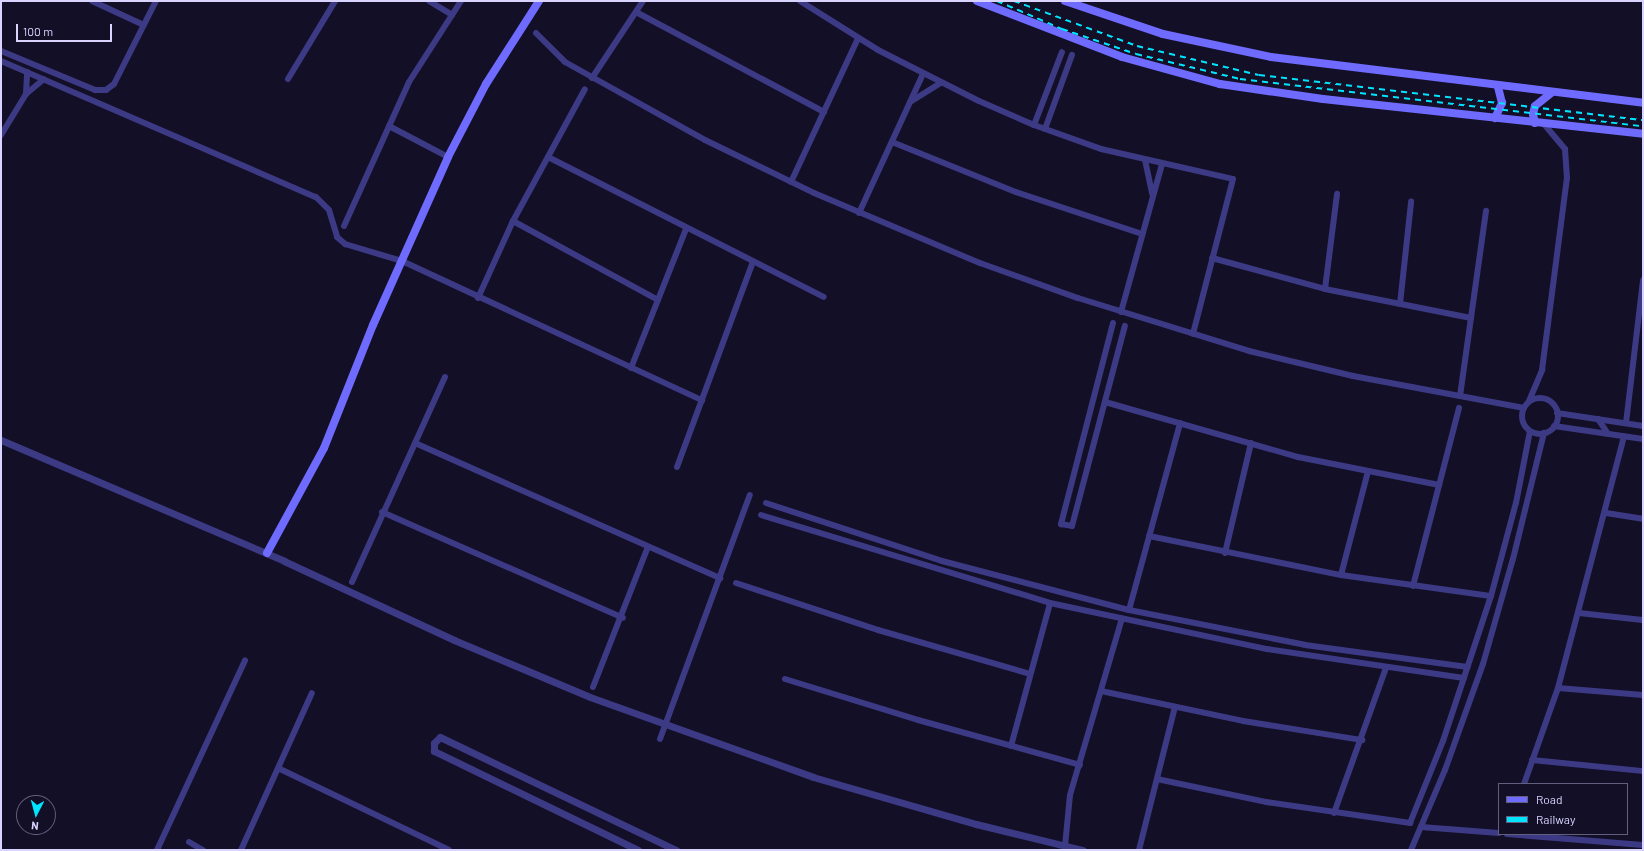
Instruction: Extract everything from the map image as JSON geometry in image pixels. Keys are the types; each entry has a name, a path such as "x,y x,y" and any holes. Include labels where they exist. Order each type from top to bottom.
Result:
{"main road":[{"path":"267,553 324,448 370,331 448,157 486,84 539,1"},
{"path":"977,1 1122,58 1214,82 1323,99 1643,134"},
{"path":"1065,1 1156,32 1217,48 1498,87 1643,103"},
{"path":"1495,118 1502,103 1498,87"},
{"path":"1539,123 1533,114 1535,106 1551,93"}],"street":[{"path":"92,1 144,26"},
{"path":"1,51 103,91 114,84 156,1"},
{"path":"288,79 335,1"},
{"path":"429,1 452,15"},
{"path":"344,226 419,64 461,1"},
{"path":"592,78 643,1"},
{"path":"800,1 858,38 923,74 1034,125 1145,160 1233,179 1193,334"},
{"path":"636,12 824,112"},
{"path":"536,33 558,56 592,78 698,137 859,213 980,263 1121,312 1304,365 1524,408"},
{"path":"791,182 858,38"},
{"path":"1034,125 1062,52"},
{"path":"1045,129 1072,56"},
{"path":"1,61 310,194 329,210 341,242 402,261 478,298 702,400"},
{"path":"26,94 27,72"},
{"path":"859,213 923,74"},
{"path":"1,136 26,94 44,79"},
{"path":"910,102 941,83"},
{"path":"478,298 514,221 585,88"},
{"path":"1539,123 1565,149 1567,178 1542,370 1529,401 1524,408 1522,420 1530,431 1544,433"},
{"path":"389,126 448,157"},
{"path":"892,142 1016,192 1142,234"},
{"path":"548,157 686,229 824,297"},
{"path":"1145,160 1152,194"},
{"path":"1121,312 1152,194 1162,164"},
{"path":"1325,289 1337,194"},
{"path":"1400,304 1411,202"},
{"path":"1460,396 1486,210"},
{"path":"514,221 658,300"},
{"path":"631,368 686,229"},
{"path":"1212,258 1325,289 1471,318"},
{"path":"677,467 753,262"},
{"path":"1626,423 1643,280"},
{"path":"1114,323 1061,524 1072,526 1125,326"},
{"path":"1104,360 1116,363"},
{"path":"352,582 382,512 445,377"},
{"path":"1411,850 1422,827 1483,664 1513,559 1544,433 1554,426 1557,413 1552,403 1545,399 1529,401"},
{"path":"1105,402 1251,443 1368,472 1439,484"},
{"path":"1414,586 1459,408"},
{"path":"1557,413 1643,426"},
{"path":"1598,419 1608,434"},
{"path":"1129,610 1180,423"},
{"path":"1554,426 1643,439"},
{"path":"1157,780 1238,797 1334,813 1410,823 1439,754 1491,596 1512,518 1530,431"},
{"path":"1524,783 1558,688 1606,513 1624,436"},
{"path":"1,440 267,553 516,667 665,725 827,782 1083,850"},
{"path":"414,443 720,578"},
{"path":"1225,553 1251,443"},
{"path":"1341,575 1368,472"},
{"path":"660,739 750,495"},
{"path":"766,503 942,561 1129,610 1298,643 1468,667"},
{"path":"382,512 623,618"},
{"path":"1606,513 1643,518"},
{"path":"795,526 800,514"},
{"path":"761,515 1050,603 1267,649 1386,668 1464,678"},
{"path":"1149,536 1225,553 1341,575 1491,596"},
{"path":"594,687 623,618 648,547"},
{"path":"736,583 878,630 1030,674"},
{"path":"1011,746 1050,603"},
{"path":"1579,613 1643,620"},
{"path":"1065,846 1068,802 1122,618"},
{"path":"157,850 245,660"},
{"path":"1424,673 1426,662"},
{"path":"1334,813 1362,740 1386,668"},
{"path":"785,679 1080,765"},
{"path":"1558,688 1643,695"},
{"path":"1101,690 1175,707 1362,740"},
{"path":"242,850 280,769 312,692"},
{"path":"1139,850 1175,707"},
{"path":"638,850 434,751 434,743 440,737 676,850"},
{"path":"1532,760 1643,771"},
{"path":"280,769 449,850"},
{"path":"1422,827 1498,833"},
{"path":"1519,835 1643,845"},
{"path":"189,842 203,850"}],"railway":[{"path":"997,1 1062,29 1136,54 1240,79 1643,126"},
{"path":"1014,1 1137,46 1259,75 1643,120"}]}
